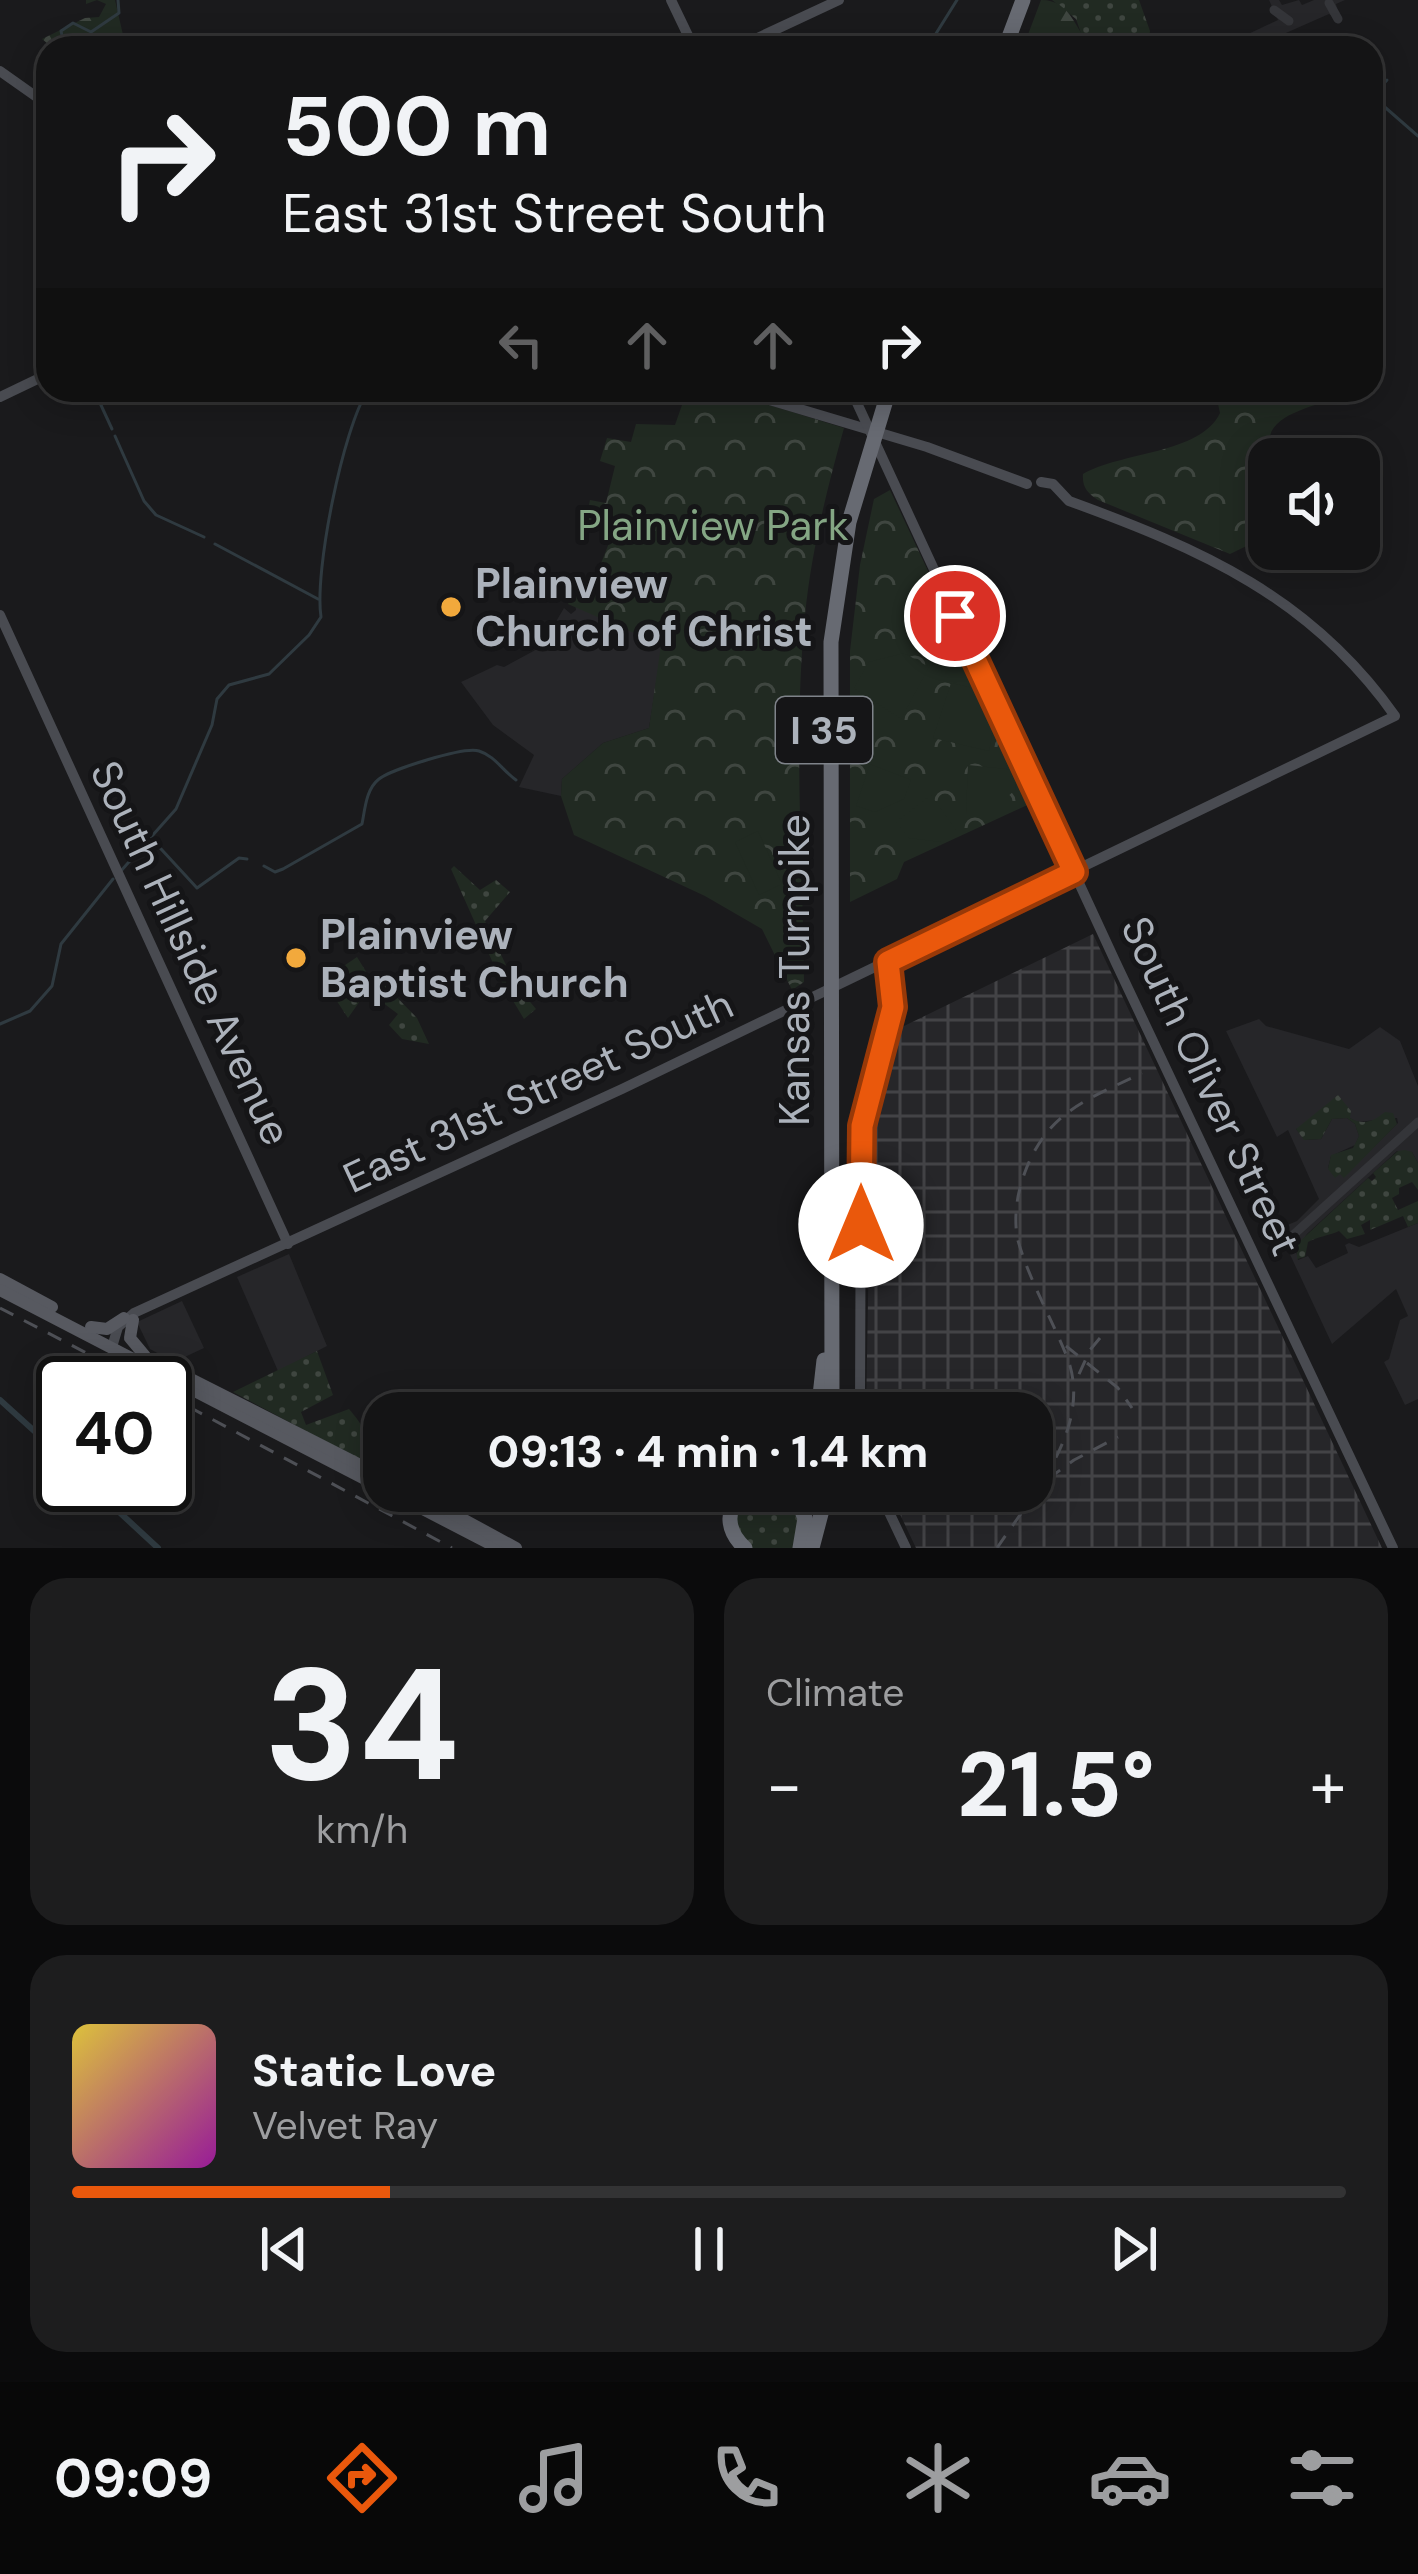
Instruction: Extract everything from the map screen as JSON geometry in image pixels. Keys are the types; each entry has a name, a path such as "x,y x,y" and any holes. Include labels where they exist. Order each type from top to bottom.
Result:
{"highway":[{"path":"1006,36 1020,0"},
{"name":"Kansas Turnpike","path":"825,1392 824,652 838,540 881,402"},
{"name":"Kansas Turnpike","path":"825,1392 830,667 838,580 864,455"},
{"path":"727,1512 726,1523 742,1548"},
{"path":"803,1512 806,1548"},
{"path":"806,1548 819,1512"},
{"path":"825,1548 826,1512"}],"main road":[{"path":"0,1279 363,1477"},
{"path":"0,1290 145,1356"},
{"path":"92,1327 107,1329 134,1316"},
{"path":"134,1316 130,1337 145,1356"},
{"path":"192,1380 363,1466"},
{"path":"428,1512 498,1548"},
{"path":"450,1512 516,1548"}],"street":[{"path":"671,0 688,36"},
{"path":"762,36 839,0"},
{"path":"0,71 36,97"},
{"path":"0,397 36,380"},
{"path":"775,402 869,430"},
{"path":"840,422 853,414 857,403"},
{"name":"South Oliver Street","path":"857,403 1394,1548"},
{"name":"East 31st Street South","path":"134,1316 888,962 1395,716 1336,646 1273,594 1206,556 1069,501 1045,481 869,430"},
{"name":"South Hillside Avenue","path":"0,615 289,1244"},
{"path":"860,1392 861,1131 892,1019 888,962"},
{"path":"114,1342 134,1316"},
{"path":"889,1512 906,1548"}],"shaded area":[{"path":"1269,0 1282,5 1299,0 1302,5 1345,0 1336,4 1340,21 1329,14 1279,36 1246,36 1278,20"},
{"path":"575,604 662,645 649,728 603,743 562,779 561,796 519,787 534,755 493,725 461,682 541,647 564,608 571,614"},
{"path":"1093,934 1382,1548 916,1548 899,1512 1053,1512 1053,1392 866,1392 871,1132 902,1027"},
{"path":"1259,1019 1266,1026 1349,1049 1380,1027 1400,1041 1418,1086 1418,1163 1412,1152 1397,1151 1307,1234 1296,1250 1298,1260 1308,1256 1316,1268 1348,1253 1345,1245 1349,1243 1359,1247 1418,1223 1418,1399 1405,1405 1384,1362 1389,1359 1400,1320 1408,1316 1396,1289 1332,1344 1278,1229 1297,1221 1319,1199 1288,1130 1277,1137 1226,1031","holes":["1350,1111 1350,1118 1357,1122 1397,1118 1398,1123 1344,1177 1340,1173 1335,1177 1328,1168 1331,1156 1355,1145 1359,1136 1355,1124 1347,1118 1332,1119 1321,1139 1305,1140 1296,1129"]},
{"path":"289,1254 327,1346 278,1371 237,1277"},
{"path":"182,1301 204,1348 187,1356 163,1356 150,1349 137,1322"}],"green space":[{"path":"97,0 115,0 123,36 48,36 85,18 99,17 106,4"},
{"path":"1041,0 1060,5 1084,36 1028,36"},
{"path":"1052,0 1139,0 1149,36 1082,36 1076,19"},
{"name":"Plainview Park","path":"678,402 760,402 844,428 820,521 805,616 799,753 804,982 792,990 762,929 705,896 574,835 561,796 562,779 603,743 649,728 661,645 568,604 576,589 589,594 609,543 602,540 603,530 585,526 590,500 606,503 615,466 600,461 607,438 631,442 636,424 675,425 682,405"},
{"path":"1218,402 1324,402 1279,422 1270,438 1248,438 1248,545 1230,554 1098,500 1086,490 1083,474 1178,445 1210,426 1220,413"},
{"name":"Plainview Park","path":"890,490 1036,801 904,862 897,879 850,902 850,651 874,499"},
{"path":"904,653 929,667 901,719 854,688 869,662"},
{"path":"951,683 978,689 992,718 989,751 933,738"},
{"path":"870,764 911,780 904,799 875,812 856,806"},
{"path":"968,765 1016,770 1015,790 988,814 966,814"},
{"path":"931,795 956,830 941,842 909,838 896,822"},
{"path":"758,831 782,884 759,895 735,842"},
{"path":"454,866 480,890 496,880 510,892 485,921 515,984 536,1009 524,1019 501,981 451,869"},
{"path":"357,957 370,978 376,976 417,1018 429,1044 402,1039 389,1025 398,1014 367,991 348,1018 323,980"},
{"path":"1338,1095 1351,1111 1350,1118 1364,1122 1393,1113 1397,1124 1344,1178 1340,1174 1335,1178 1328,1169 1331,1155 1353,1148 1359,1136 1355,1124 1347,1118 1332,1119 1321,1139 1304,1140 1296,1129"},
{"path":"1405,1150 1418,1163 1418,1190 1412,1182 1392,1198 1398,1210 1418,1201 1418,1223 1408,1227 1403,1216 1370,1230 1370,1220 1361,1225 1365,1234 1347,1239 1339,1231 1316,1238 1308,1242 1305,1257 1297,1259 1297,1244 1368,1178 1372,1181 1373,1173 1398,1151"},
{"path":"317,1351 333,1395 301,1412 306,1425 349,1409 363,1429 363,1458 349,1454 233,1392"},
{"path":"738,1512 799,1512 796,1548 750,1548 733,1527"}],"waterway":[{"path":"62,36 61,31 73,23 91,32 119,13 118,0"},
{"path":"934,36 957,0"},
{"path":"1383,84 1387,80"},
{"path":"1383,105 1418,136"},
{"path":"100,402 112,429"},
{"path":"120,872 176,809 212,725 217,699 229,685 269,674 321,617 322,568 332,501 362,402"},
{"path":"115,436 144,501 156,515 204,537"},
{"path":"215,544 318,599"},
{"path":"264,866 275,872 283,869 362,824 375,783 412,765 479,751 516,780"},
{"path":"150,837 197,888 239,858 247,859"},
{"path":"0,1024 30,1011 52,986 61,944 113,879"},
{"path":"0,1400 36,1433"},
{"path":"119,1512 158,1548"}],"taxiway":[{"path":"1329,3 1338,19"},
{"path":"1274,10 1289,21"},
{"path":"1292,1236 1418,1122"}],"railway":[{"path":"997,1548 1056,1458 1073,1408 1067,1357 1017,1237 1022,1180 1034,1151 1058,1121 1087,1100 1142,1073"},
{"path":"0,1308 92,1356"},
{"path":"1079,1374 1105,1332"},
{"path":"1066,1346 1118,1388 1132,1408"},
{"path":"192,1408 452,1548"},
{"path":"1053,1475 1118,1437"}],"place":[{"name":"Plainview Church of Christ","path":"451,607"},
{"name":"Plainview Baptist Church","path":"296,958"}],"route":[{"path":"861,1225 862,1126 892,1019 888,962 1074,872 955,616"}]}
